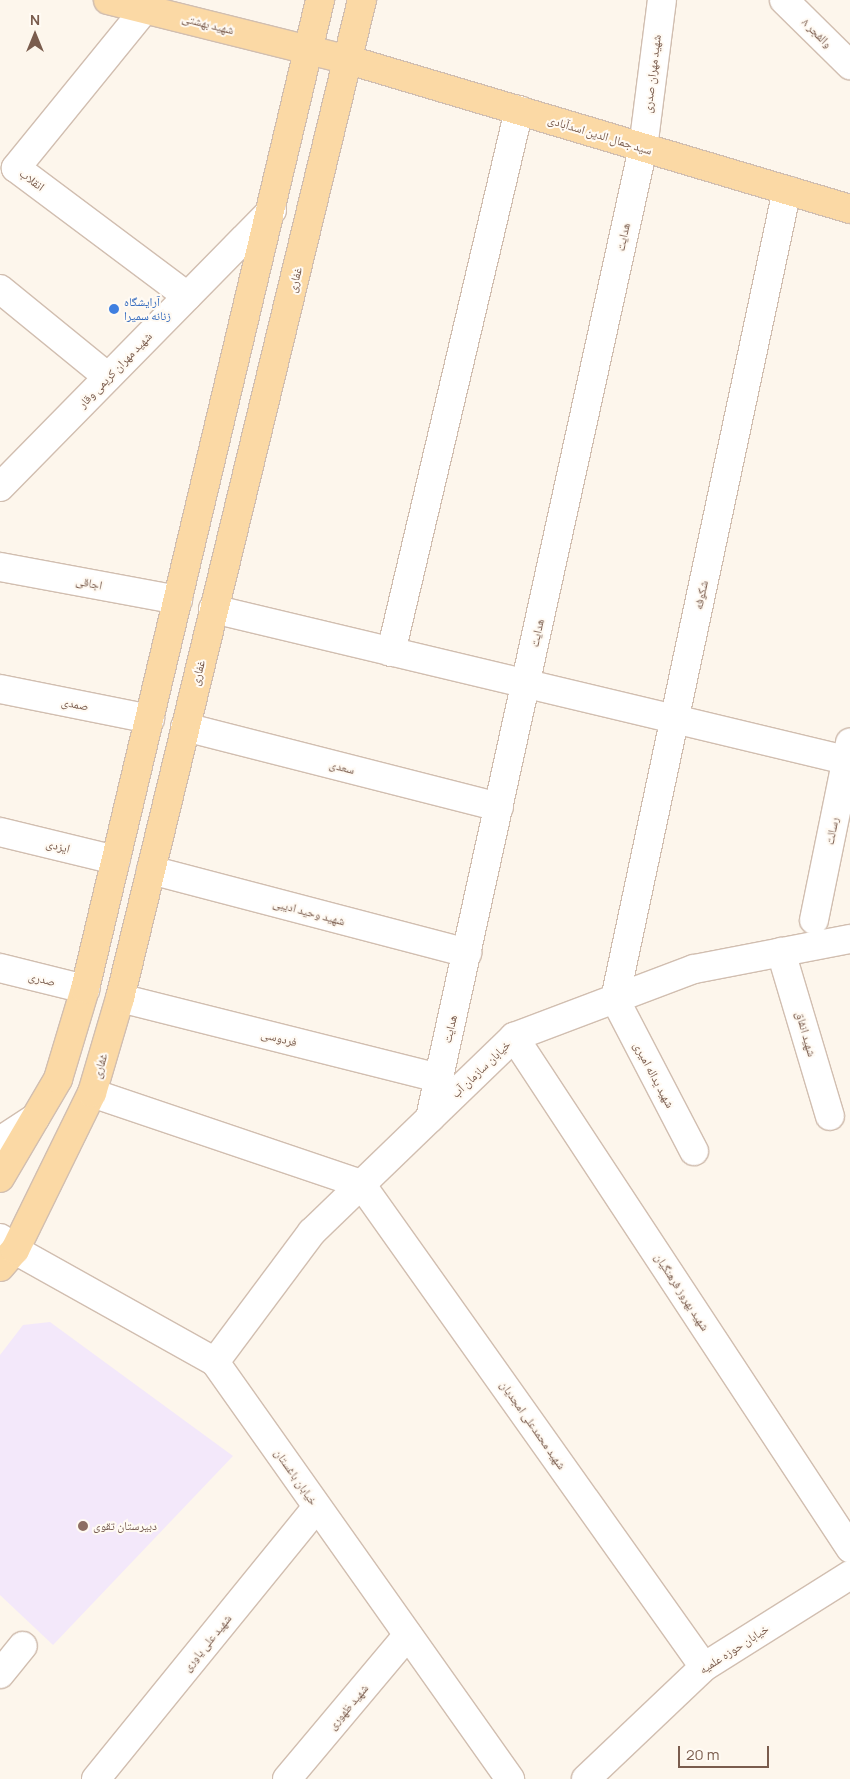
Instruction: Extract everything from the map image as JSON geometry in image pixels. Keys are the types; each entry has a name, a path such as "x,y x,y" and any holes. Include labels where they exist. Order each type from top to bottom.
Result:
{"main road":[{"name":"شهید بهشتی","path":"108,0 349,60"},
{"path":"0,1178 58,1080 84,989 272,210 320,0"},
{"name":"غفاری","path":"5,1252 92,1093 120,998 213,609 349,60 362,0"},
{"name":"سید جمال الدین اسدآبادی","path":"349,60 850,209"}],"street":[{"name":"شهید مهران صدری","path":"643,148 662,0"},
{"name":"والفجر ۸","path":"784,0 850,65"},
{"name":"انقلاب","path":"145,9 16,168 187,296"},
{"path":"391,652 519,110"},
{"name":"هدایت","path":"430,1118 643,148"},
{"name":"شکوفه","path":"615,999 787,190"},
{"name":"شهید مهران کریمی وقار","path":"0,487 272,210"},
{"path":"0,289 108,377"},
{"name":"اجاقی","path":"0,567 178,600"},
{"path":"213,609 675,719 849,754"},
{"name":"صمدی","path":"0,689 150,719"},
{"name":"سعدی","path":"185,727 499,807"},
{"name":"رسالت","path":"814,920 849,754"},
{"name":"ایزدی","path":"0,832 116,860"},
{"name":"شهید وحید ادیبی","path":"151,870 467,954"},
{"name":"خیابان سازمان آب","path":"215,1362 312,1232 514,1037 694,969 850,939"},
{"name":"شهید انفاق","path":"781,952 830,1116"},
{"name":"صدری","path":"0,968 84,989"},
{"name":"فردوسی","path":"120,998 439,1078"},
{"name":"شهید یداله امیری","path":"615,999 694,1150"},
{"name":"شهید بهروز فرهنگیان","path":"514,1037 850,1548"},
{"path":"92,1093 361,1184"},
{"path":"0,1141 35,1118"},
{"name":"شهید محمدعلی امجدیان","path":"361,1184 704,1667"},
{"name":"خیابان باغستان","path":"5,1252 215,1362 510,1779"},
{"name":"شهید علی یاوری","path":"96,1779 317,1507"},
{"name":"خیابان حوزه علمیه","path":"586,1779 704,1667 850,1575"},
{"name":"شهید ظهوری","path":"287,1779 408,1635"},
{"path":"0,1674 23,1646"}],"shaded area":[{"name":"دبیرستان تقوی","path":"50,1322 233,1456 53,1645 0,1595 0,1355 23,1325"}],"place":[{"name":"آرایشگاه زنانه سمیرا","path":"114,309"},
{"name":"دبیرستان تقوی","path":"83,1526"}]}
